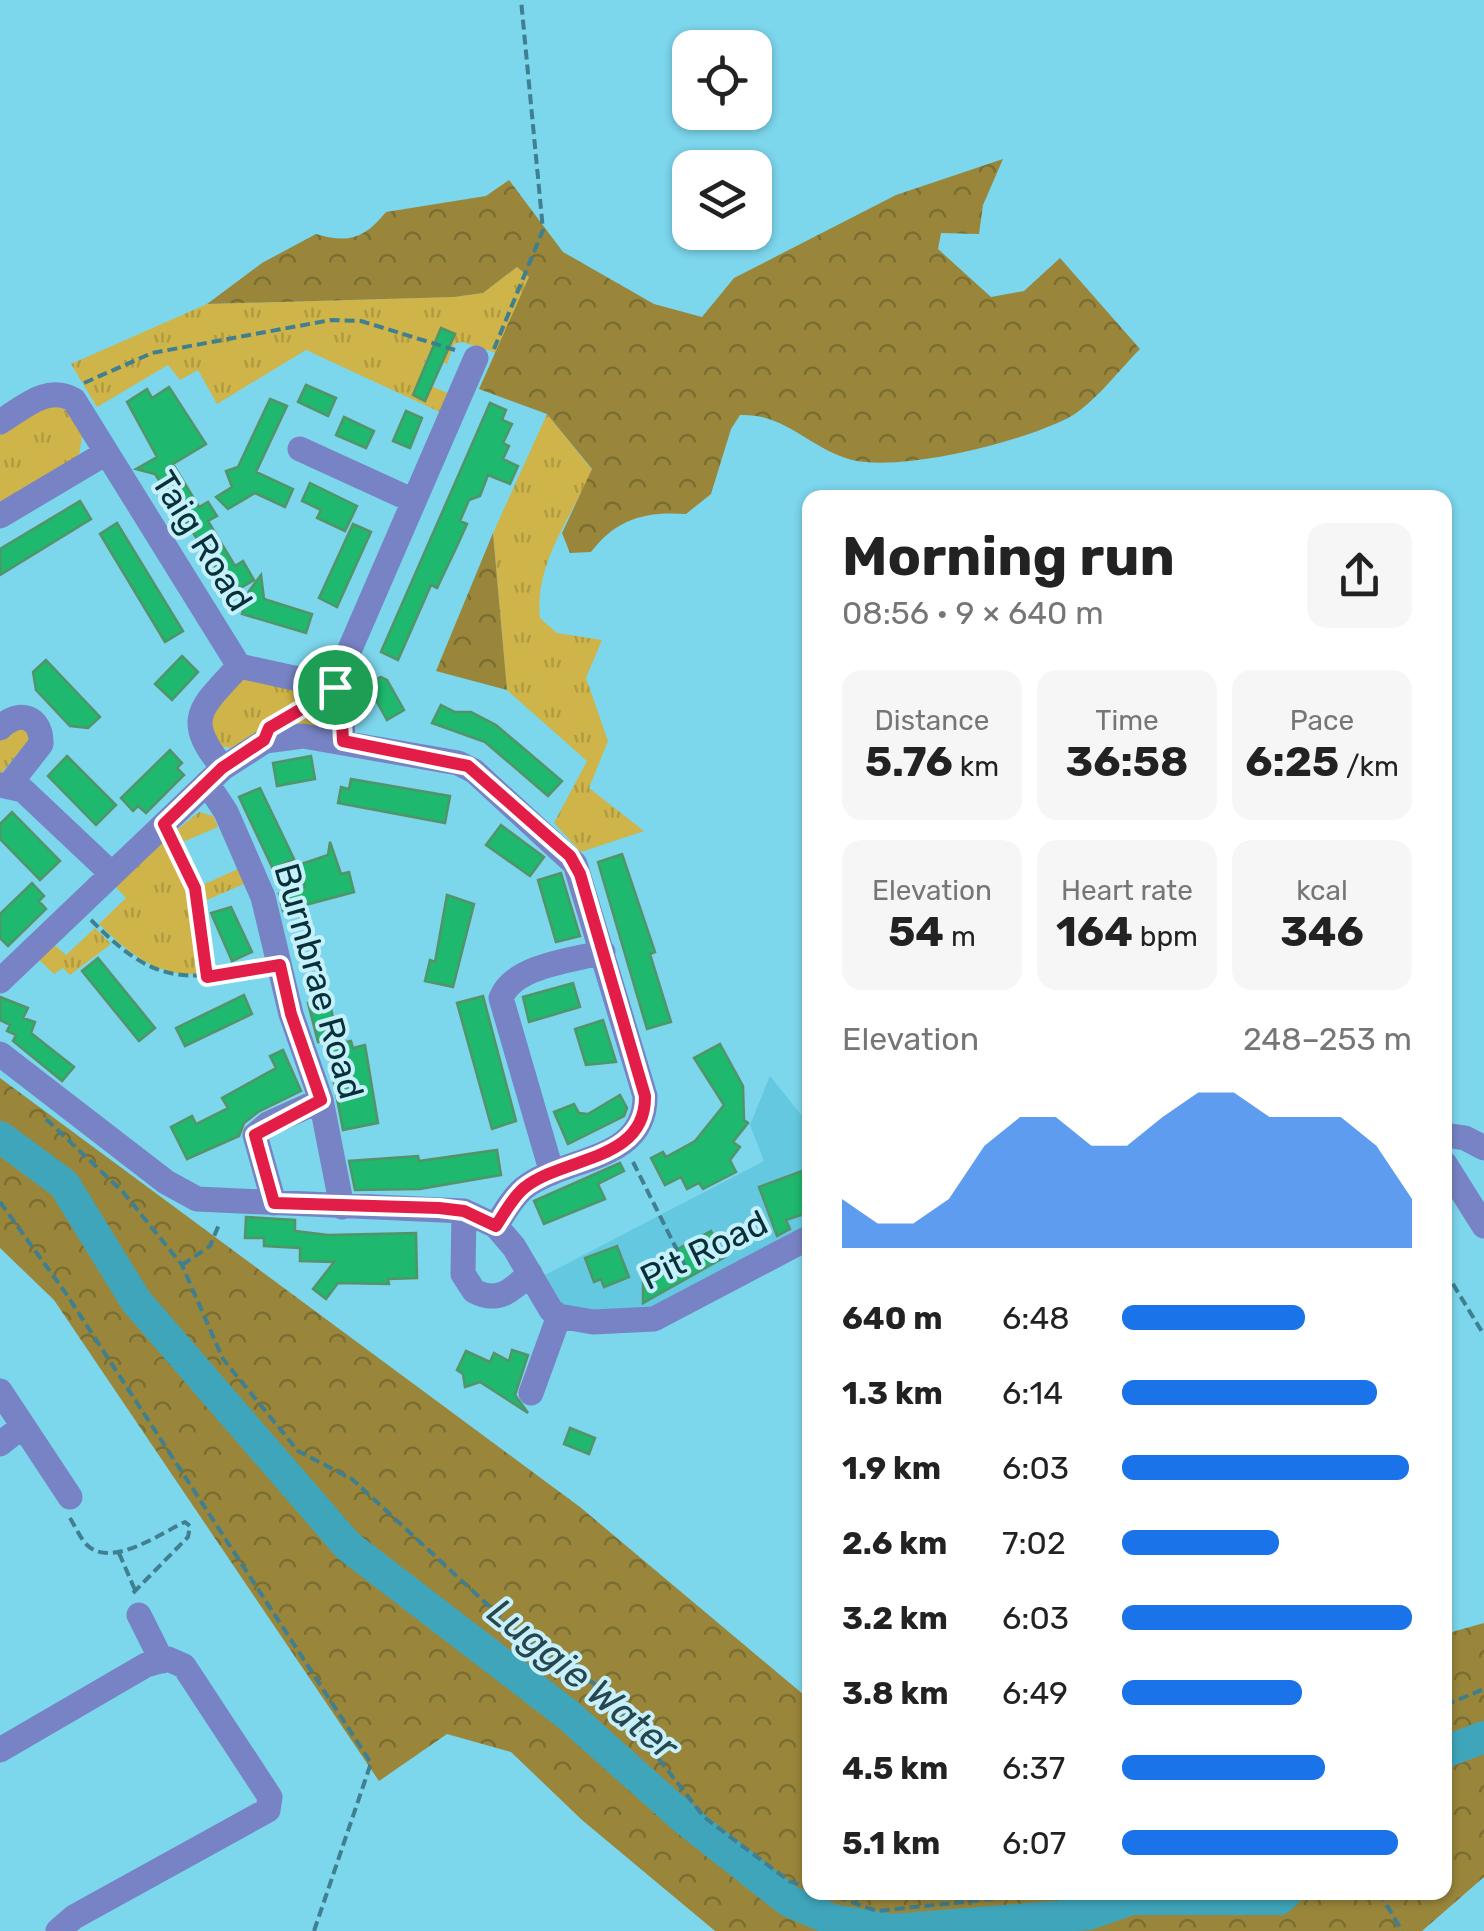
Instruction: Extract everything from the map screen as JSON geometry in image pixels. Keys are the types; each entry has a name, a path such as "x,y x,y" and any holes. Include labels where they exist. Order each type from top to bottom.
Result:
{"street":[{"path":"343,741 341,702 325,686 414,501 476,358"},
{"path":"0,422 42,396 64,394"},
{"name":"Taig Road","path":"64,394 74,400 239,666 325,686"},
{"path":"300,449 414,501"},
{"name":"Taig Road","path":"0,516 106,454"},
{"name":"Taig Road","path":"214,776 200,738 198,718 202,706 239,666"},
{"path":"0,728 16,716 36,723 42,744 4,785 23,790 112,874"},
{"path":"0,981 214,776 264,740 303,736 343,741 458,763 474,770 570,856 580,874 645,1096 640,1124 624,1144 552,1173 516,1195 496,1226"},
{"name":"Burnbrae Road","path":"214,776 255,874 291,1014 321,1100 342,1207"},
{"path":"552,1173 502,998 506,986 519,976 603,952"},
{"path":"0,1054 180,1192 197,1199 464,1211 496,1226 559,1316 532,1393"},
{"path":"274,1203 255,1135 321,1100"},
{"path":"1452,1136 1466,1138 1484,1148"},
{"path":"1452,1175 1484,1226"},
{"path":"464,1211 463,1274 474,1291 497,1297 510,1292 530,1273"},
{"name":"Pit Road","path":"559,1316 593,1322 654,1319 802,1241"},
{"path":"0,1391 70,1498"},
{"path":"0,1444 23,1426"},
{"path":"137,1602 162,1661"},
{"path":"0,1750 168,1659 184,1666 270,1797 268,1810 74,1917 58,1931"}],"path":[{"path":"64,394 152,353 331,320 361,322 489,362 543,230 521,0"},
{"path":"264,740 269,728 310,704 325,686"},
{"path":"164,824 187,864 195,888 207,977"},
{"path":"77,906 124,952 152,970 183,978 280,965"},
{"path":"46,1118 123,1192 182,1265 224,1359 298,1451 352,1479 531,1644 606,1691 704,1817 788,1881 802,1885"},
{"path":"624,1144 699,1294"},
{"path":"0,1202 66,1292 370,1763 314,1931"},
{"path":"182,1265 210,1246 219,1225"},
{"path":"1452,1282 1484,1335"},
{"path":"70,1498 66,1512 89,1548 119,1552 185,1522 190,1526 188,1537 137,1602"},
{"path":"119,1552 137,1602"},
{"path":"1452,1703 1484,1689"},
{"path":"846,1900 877,1911 983,1900"},
{"path":"1384,1900 1402,1931"}],"shaded area":[{"path":"770,1076 802,1116 802,1234 651,1310 567,1312 545,1275 764,1161 750,1125"}],"green space":[{"path":"1003,159 983,205 979,234 941,233 938,249 991,297 1024,291 1060,258 1140,349 1097,396 1068,418 1022,436 962,453 901,462 852,460 784,425 740,415 731,429 711,494 686,514 645,516 621,525 591,552 570,553 562,533 592,469 547,414 479,389 529,277 517,267 483,293 454,297 207,304 262,263 316,234 356,236 371,228 386,212 486,196 509,180 563,252 654,304 702,317 734,278 896,195"},
{"path":"517,267 529,277 497,353 462,342 454,344 447,364 427,357 418,381 453,395 442,413 306,350 217,404 198,370 180,380 168,365 97,407 71,364 207,304 454,297 483,293"},
{"path":"57,406 70,412 83,431 79,455 0,509 0,430 39,407"},
{"path":"547,414 592,470 548,560 540,618 557,633 602,640 586,678 608,741 589,788 644,831 581,852 554,823 587,761 507,690 493,533"},
{"path":"493,533 507,690 436,671"},
{"path":"243,677 328,698 332,719 322,726 232,748 218,746 206,720"},
{"path":"14,725 33,735 0,775 0,736"},
{"path":"199,812 213,816 218,827 178,844 172,834"},
{"path":"162,842 171,845 192,889 203,974 158,968 122,945 99,924 126,898 115,886"},
{"path":"238,869 244,884 202,902 198,887"},
{"path":"95,928 111,944 70,975 63,968 54,974 35,956 51,942 66,955"},
{"path":"0,1078 580,1507 802,1693 802,1900 1452,1900 1452,1632 1484,1623 1484,1877 1422,1931 715,1931 582,1820 511,1752 447,1734 379,1781 54,1300 0,1248"}],"building":[{"path":"441,328 455,334 425,401 413,395"},
{"path":"306,385 336,398 328,416 298,402"},
{"path":"169,387 206,444 173,464 199,507 208,502 217,516 208,521 235,566 243,561 254,580 232,593 155,474 136,469 157,457 127,402 147,389 152,398"},
{"path":"270,399 287,406 256,472 293,489 285,507 255,493 228,509 216,497 232,487 226,471 238,467"},
{"path":"490,403 506,410 502,420 512,424 503,443 509,446 503,459 518,466 510,484 488,475 480,496 469,500 460,521 467,524 437,588 431,585 398,660 381,652"},
{"path":"406,411 422,418 410,448 393,441"},
{"path":"344,417 374,431 366,448 336,435"},
{"path":"310,483 357,506 345,531 317,518 321,510 302,501"},
{"path":"80,501 91,519 0,575 0,549"},
{"path":"117,523 183,631 165,642 100,534"},
{"path":"353,524 371,532 337,607 319,598"},
{"path":"261,575 264,599 312,614 306,633 242,614 249,591"},
{"path":"182,656 198,672 172,700 155,684"},
{"path":"46,660 100,717 88,728 70,726 36,690 33,672"},
{"path":"381,677 387,680 404,710 387,720 367,684"},
{"path":"441,705 455,712 471,712 496,725 562,781 548,796 485,742 432,723"},
{"path":"170,750 182,763 177,768 184,775 146,813 138,806 133,811 121,798"},
{"path":"67,756 116,805 96,825 48,776"},
{"path":"311,756 315,779 277,786 273,763"},
{"path":"351,779 450,796 445,823 338,803 341,787 349,789"},
{"path":"260,788 294,859 273,869 239,797"},
{"path":"12,812 60,861 40,880 0,839 0,824"},
{"path":"501,825 544,857 530,876 486,845"},
{"path":"330,842 341,874 349,872 354,892 283,911 279,894 305,887 298,865 328,855"},
{"path":"622,854 655,952 650,954 671,1022 647,1029 598,862"},
{"path":"561,873 580,936 556,942 538,880"},
{"path":"32,883 44,896 39,901 46,909 8,946 0,938 0,914"},
{"path":"447,895 474,904 453,987 425,981 430,960 435,962"},
{"path":"231,907 252,952 232,961 211,913"},
{"path":"98,958 155,1028 139,1041 82,971"},
{"path":"573,983 580,1007 529,1022 523,997"},
{"path":"244,995 252,1014 185,1046 176,1028"},
{"path":"483,996 516,1121 492,1129 457,1003"},
{"path":"0,997 28,1008 23,1018 35,1022 31,1033 74,1067 62,1081 13,1041 16,1035 7,1031 10,1025 0,1020"},
{"path":"329,998 337,1038 318,1042 308,1003"},
{"path":"603,1020 616,1062 586,1065 575,1029"},
{"path":"351,1041 353,1048 365,1045 378,1123 343,1130 327,1046"},
{"path":"720,1044 743,1086 744,1120 748,1123 733,1142 740,1147 730,1160 736,1172 703,1189 699,1183 687,1189 681,1177 665,1185 651,1158 663,1152 666,1157 695,1141 724,1105 694,1058"},
{"path":"283,1050 301,1091 258,1112 244,1123 239,1136 187,1159 171,1127 192,1116 196,1124 228,1108 222,1098 276,1068 270,1056"},
{"path":"620,1095 627,1108 624,1116 568,1144 554,1112 574,1104 579,1113 588,1114"},
{"path":"497,1150 501,1175 420,1189 355,1190 349,1161 418,1156 419,1161"},
{"path":"620,1163 624,1171 598,1184 605,1199 544,1224 534,1201"},
{"path":"802,1171 802,1215 786,1220 790,1229 777,1236 759,1187"},
{"path":"246,1217 295,1220 295,1231 328,1235 416,1233 417,1278 388,1279 389,1284 338,1283 326,1299 313,1289 334,1262 300,1261 300,1248 264,1246 264,1238 245,1238"},
{"path":"711,1231 725,1257 643,1303 643,1268"},
{"path":"617,1246 629,1277 604,1287 601,1279 594,1282 585,1258"},
{"path":"512,1350 528,1355 515,1395 528,1413 480,1382 465,1387 463,1374 457,1370 466,1351 490,1362 494,1353 509,1361"},
{"path":"570,1428 595,1438 589,1454 564,1444"}],"waterway":[{"name":"Luggie Water","path":"0,1137 64,1184 136,1301 348,1546 567,1714 686,1820 789,1901 833,1920 892,1930 1089,1914 1129,1900"},
{"name":"Luggie Water","path":"1452,1749 1484,1737"}],"route":[{"path":"315,684 335,687 345,726 343,741 468,766 570,856 580,874 645,1096 645,1112 634,1135 624,1144 526,1186 496,1226 464,1211 439,1208 274,1203 255,1135 268,1124 321,1100 291,1014 280,965 207,977 195,888 164,824 222,768 264,740 269,728 310,704 315,684"}]}
